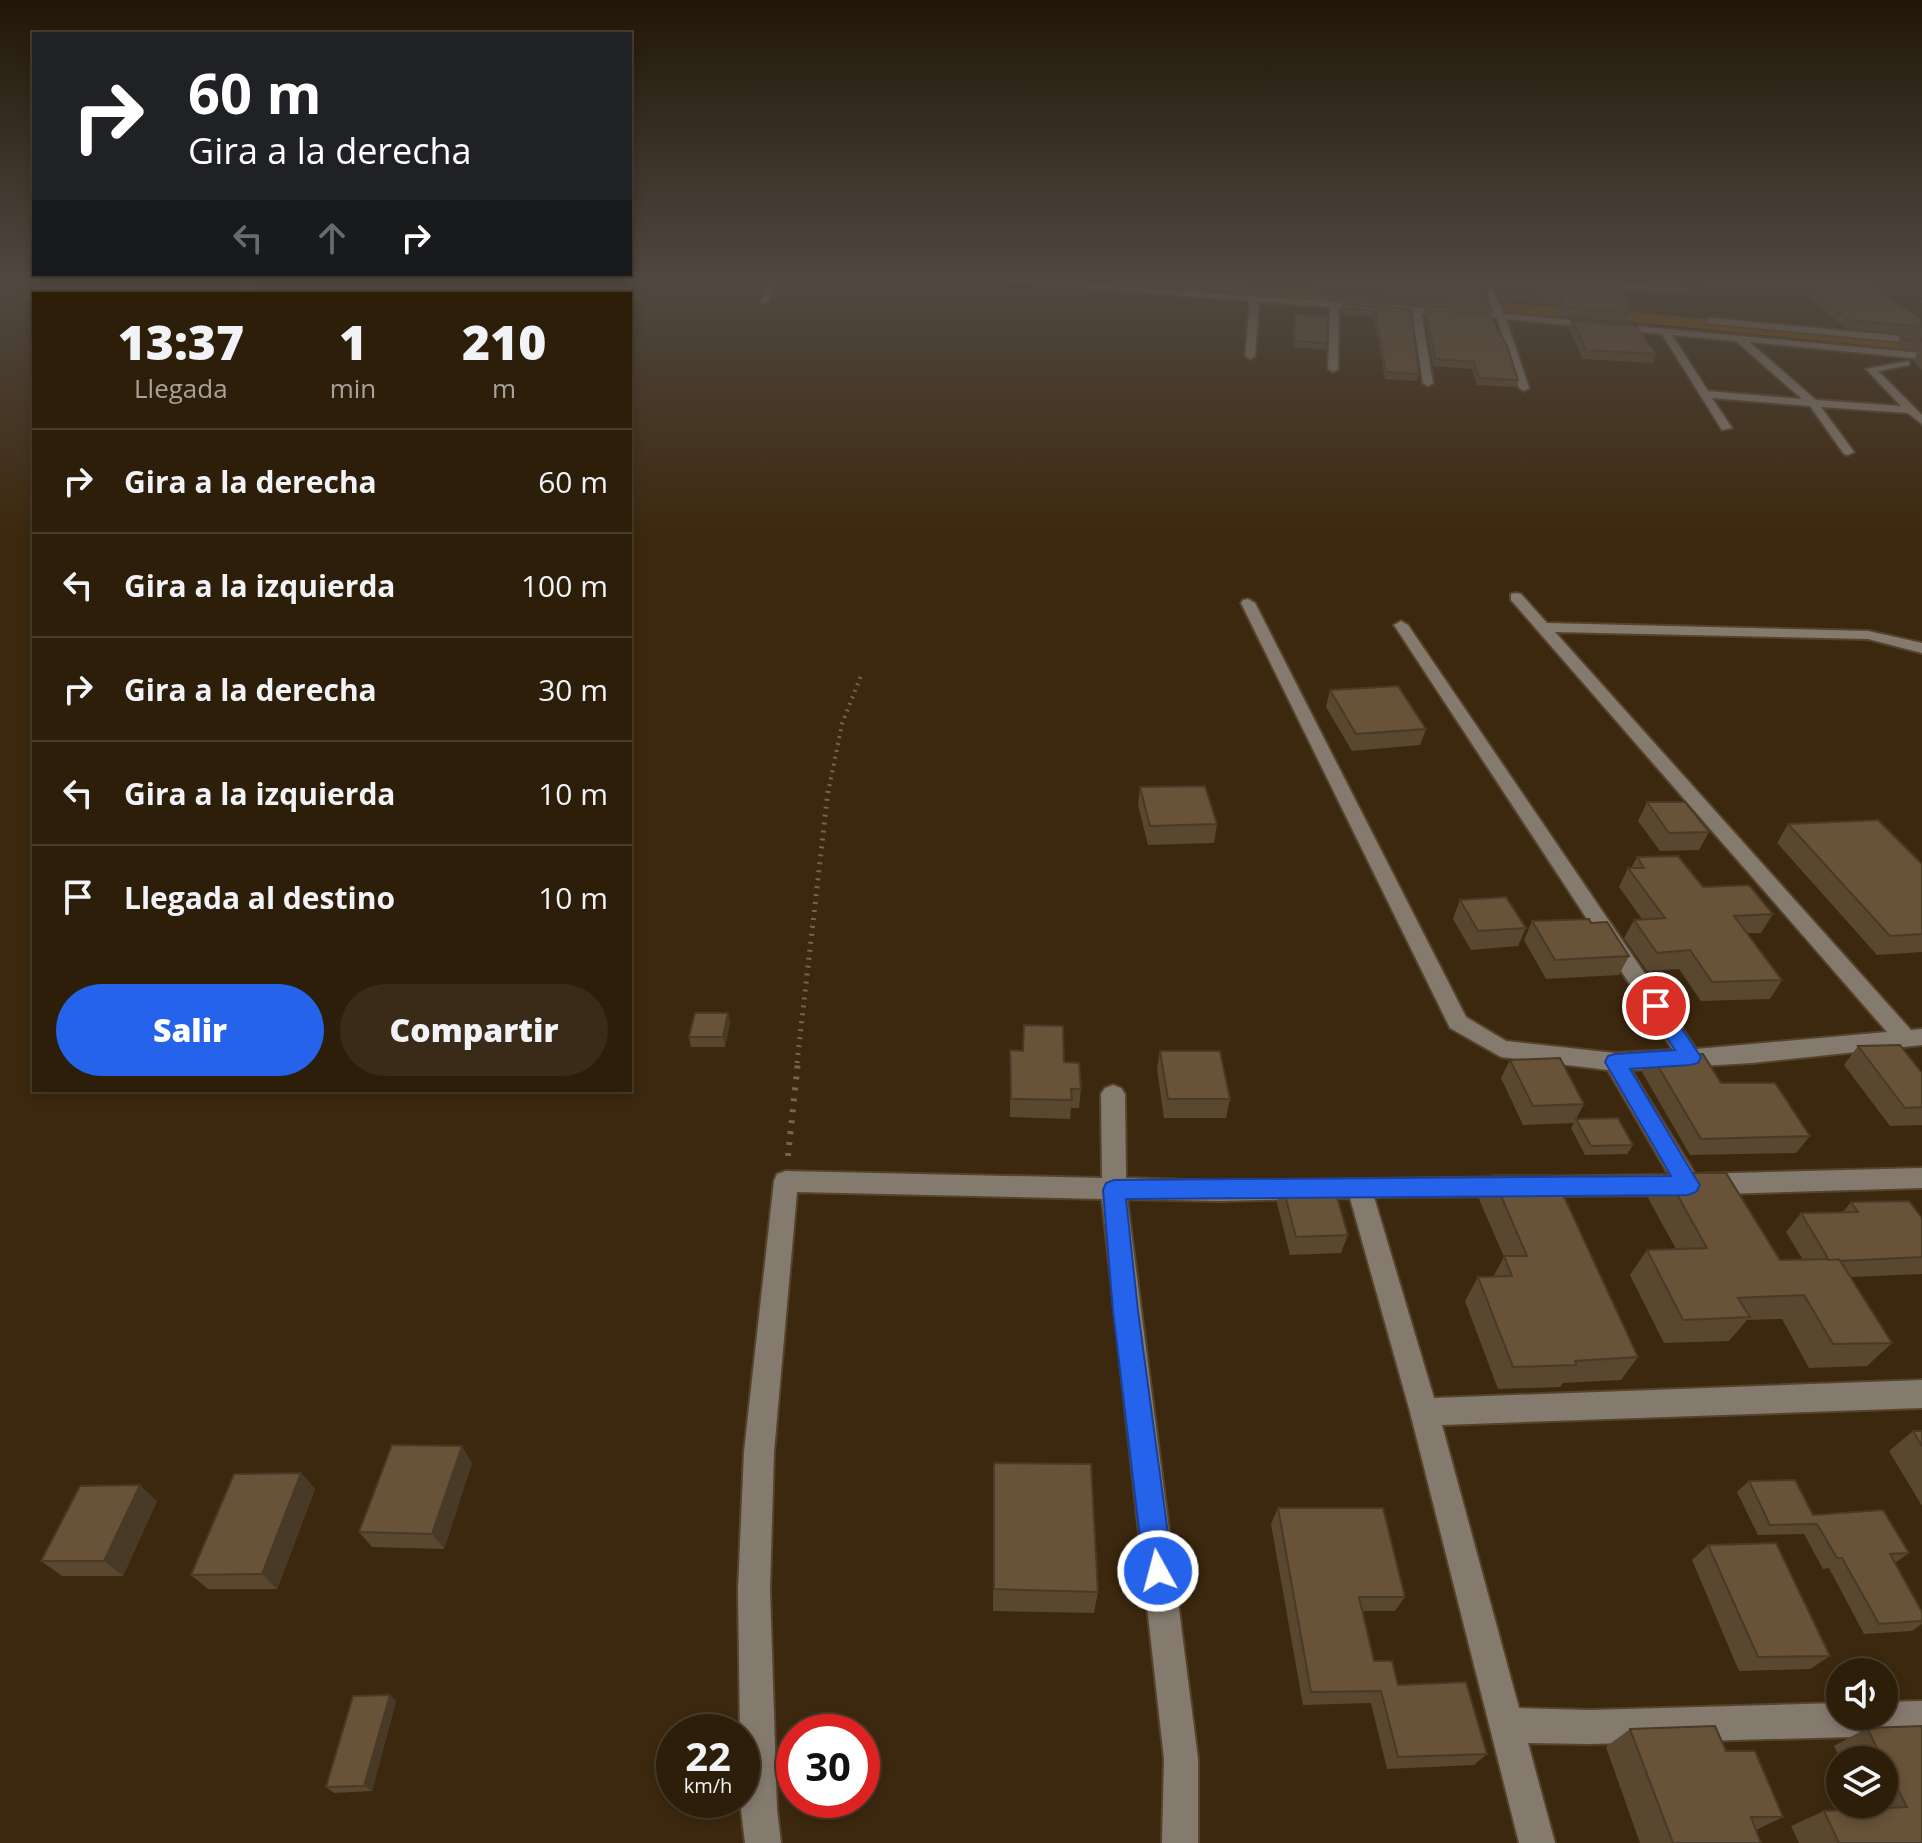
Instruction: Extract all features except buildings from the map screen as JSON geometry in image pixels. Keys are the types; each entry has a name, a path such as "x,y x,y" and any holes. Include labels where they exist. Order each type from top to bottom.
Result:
{"street":[{"path":"1425,366 1428,383"},
{"path":"1517,366 1524,388"},
{"path":"1687,366 1726,428"},
{"path":"1770,366 1813,403 1848,452"},
{"path":"1879,366 1871,369 1922,421"},
{"path":"1704,394 1911,410"},
{"path":"1516,597 1914,1038"},
{"path":"1248,603 1458,1022 1501,1049 1615,1062 1914,1038"},
{"path":"1401,625 1690,1057"},
{"path":"1543,627 1868,635 1921,648"},
{"path":"1615,1062 1688,1185"},
{"path":"1113,1094 1114,1190 1126,1311 1181,1759 1180,1843"},
{"path":"763,1843 759,1809 754,1589 757,1498 769,1323 786,1181 1114,1190 1688,1185 1922,1178"},
{"path":"1359,1187 1424,1412 1537,1843"},
{"path":"1424,1412 1922,1394"},
{"path":"1506,1725 1589,1727 1922,1718"}],"path":[{"path":"786,1181 826,812 840,731 850,697 862,673"}],"route":[{"path":"1158,1571 1114,1190 1688,1185 1615,1062 1690,1057 1656,1006"}]}
